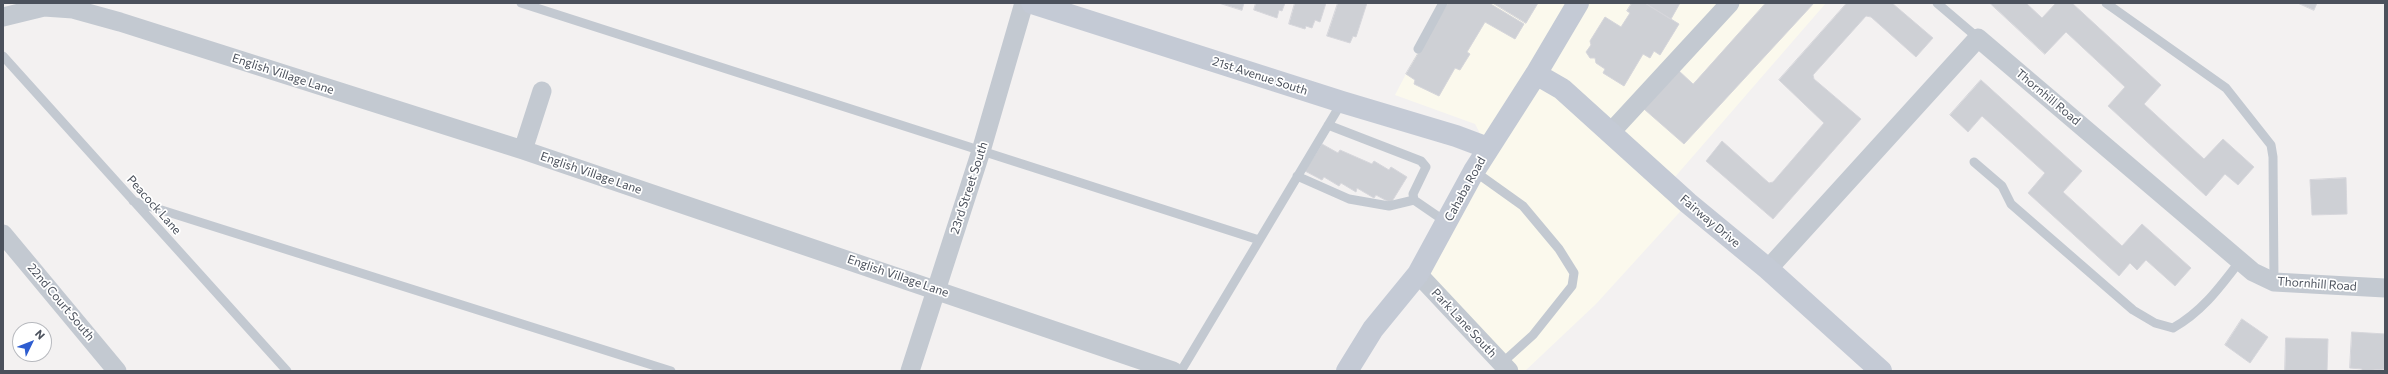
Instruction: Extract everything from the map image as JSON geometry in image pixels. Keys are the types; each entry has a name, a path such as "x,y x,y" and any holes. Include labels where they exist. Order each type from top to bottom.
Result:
{"street":[{"name":"23rd Street South","path":"910,371 981,151 1024,3"},
{"name":"21st Avenue South","path":"1032,3 1342,102 1456,136 1488,148"},
{"name":"Cahaba Road","path":"1347,371 1373,329 1418,274 1474,171 1536,74 1578,3"},
{"path":"1611,132 1730,3"},
{"name":"English Village Lane","path":"3,17 44,7 73,9 524,150 936,289 1173,371"},
{"path":"1768,269 1978,38"},
{"name":"Thornhill Road","path":"1978,38 2253,272 2274,282 2385,288"},
{"name":"Fairway Drive","path":"1536,74 1562,89 1688,203 1768,269 1881,371"},
{"path":"524,150 542,91"},
{"name":"22nd Court South","path":"3,234 117,371"},
{"name":"Park Lane South","path":"1418,274 1505,367"}],"lane":[{"path":"521,3 1259,240"},
{"path":"1418,49 1444,3"},
{"path":"1937,3 1978,38"},
{"path":"2106,3 2226,88 2271,145 2273,157 2274,282"},
{"name":"Peacock Lane","path":"3,56 287,371"},
{"path":"1181,371 1342,102"},
{"path":"1328,125 1421,161 1426,168 1413,194 1414,200 1446,222"},
{"path":"1974,162 2002,186 2011,204 2133,310 2155,323 2173,328 2188,320 2211,298 2240,261"},
{"path":"1474,171 1523,206 1540,225 1574,273 1572,286 1505,367"},
{"path":"1297,176 1349,199 1389,206 1414,200"},
{"path":"133,200 671,371"}],"shaded area":[{"path":"1443,3 1826,3 1668,185 1688,203 1596,304 1525,371 1509,371 1418,274 1488,148 1475,124 1395,95"}],"building":[{"path":"1219,3 1244,3 1242,10"},
{"path":"1256,3 1285,3 1282,11 1279,10 1277,18 1254,10"},
{"path":"1295,3 1326,3 1320,22 1315,20 1312,28 1306,26 1305,29 1289,24"},
{"path":"1338,3 1367,3 1356,37 1353,36 1350,43 1327,36"},
{"path":"1448,3 1489,3 1524,24 1515,39 1485,22 1467,52 1470,54 1460,70 1455,68 1439,96 1414,84 1415,80 1406,74"},
{"path":"1493,3 1538,3 1526,23"},
{"path":"1632,3 1645,3 1679,24 1660,55 1654,51 1650,58 1643,54 1624,86 1603,73 1605,69 1596,63 1595,58 1590,58 1586,52 1591,45 1590,41 1605,17 1621,27 1630,13 1627,11"},
{"path":"1645,3 1680,3 1671,19"},
{"path":"1766,3 1814,3 1684,144 1644,109 1678,70 1693,84"},
{"path":"1847,3 1892,3 1933,38 1916,57 1871,17 1866,16 1813,75 1814,79 1861,119 1773,219 1706,161 1722,141 1769,183 1773,182 1824,123 1779,80"},
{"path":"1990,3 2026,3 2042,18 2056,3 2072,3 2161,85 2144,104 2204,159 2223,139 2254,167 2238,185 2225,174 2206,196 2108,106 2125,87 2066,32 2045,54"},
{"path":"2298,3 2317,3 2314,10"},
{"path":"1981,80 2082,171 2063,192 2122,246 2142,224 2191,268 2175,286 2146,260 2137,270 2130,263 2119,276 2028,193 2045,173 1982,116 1968,132 1950,115"},
{"path":"1322,144 1338,153 1340,150 1372,164 1374,161 1389,170 1391,167 1407,177 1391,203 1376,195 1374,198 1357,188 1356,192 1341,183 1339,186 1324,177 1322,180 1305,171"},
{"path":"2346,178 2347,214 2312,215 2310,180"},
{"path":"2242,319 2268,337 2250,363 2225,345"},
{"path":"2352,332 2385,334 2385,369 2362,371 2362,369 2350,368"},
{"path":"2286,338 2328,339 2327,371 2285,371"}]}
